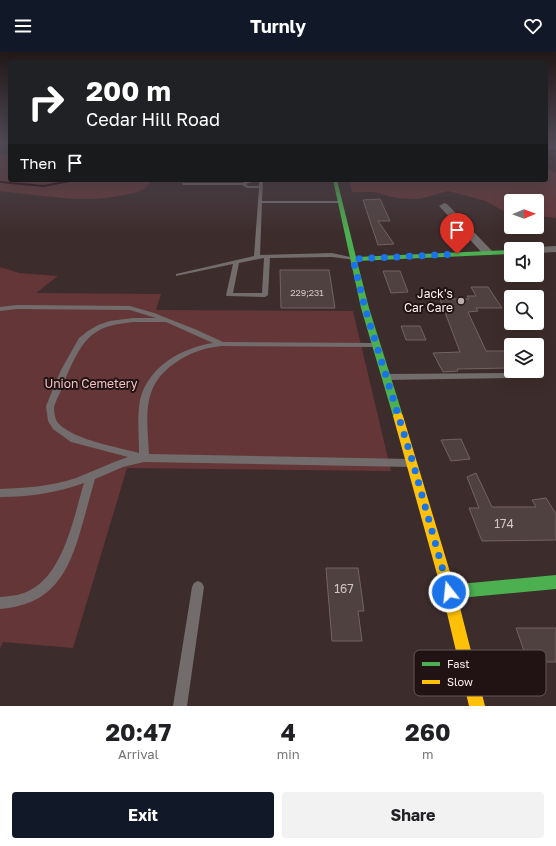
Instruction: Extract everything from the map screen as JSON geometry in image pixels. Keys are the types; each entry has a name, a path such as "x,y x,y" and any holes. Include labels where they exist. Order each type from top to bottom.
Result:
{"main road":[{"path":"335,182 365,308 413,463 449,592 463,650"},
{"path":"353,259 504,252"},
{"path":"449,592 556,582"},
{"path":"475,696 477,706"}],"street":[{"path":"444,206 488,253"},
{"path":"544,250 556,249"}],"lane":[{"path":"183,184 243,184 248,182"},
{"path":"257,257 260,182"},
{"path":"260,202 340,202"},
{"path":"178,275 267,256 332,255 353,259"},
{"path":"236,262 229,295 265,295 267,256"},
{"path":"0,309 130,308 152,314 195,331 220,344"},
{"path":"166,320 115,322 103,325 91,331 82,340 65,370 50,406 52,421 56,427 62,432 87,444 144,458 413,463"},
{"path":"144,458 143,409 145,395 153,376 168,362 183,354 203,346 220,344 376,345"},
{"path":"387,378 504,376"},
{"path":"0,493 38,491 56,488 91,476 115,464 144,458"},
{"path":"0,602 24,600 46,587 54,579 69,551 91,476"},
{"path":"180,706 198,587"}],"green space":[{"path":"0,173 8,173 8,182 150,182 145,188 135,193 93,199 62,198 0,191"},
{"path":"548,173 555,173 556,218 544,217 544,194 504,194 504,211 486,201 448,191 419,199 397,198 373,192 352,192 350,182 548,182"},
{"name":"Union Cemetery","path":"0,267 19,273 58,276 36,293 161,294 156,310 353,311 391,471 127,468 73,648 3,642 0,648"}],"building":[{"path":"380,199 390,221 378,221 394,244 378,245 363,200"},
{"path":"280,270 329,270 335,308 281,308"},
{"path":"383,271 400,271 408,292 391,293"},
{"path":"471,287 488,287 502,308 476,308 478,311 468,312 486,351 504,351 504,368 457,369 458,371 443,372 433,353 460,352 440,299 469,299 467,296 476,296"},
{"path":"401,326 420,326 426,340 406,340"},
{"path":"461,439 470,459 451,461 441,440"},
{"path":"476,473 492,507 536,507 532,500 546,498 556,514 556,540 482,541 469,508 479,508 467,477"},
{"path":"326,568 358,568 364,611 358,611 362,641 332,641"},
{"path":"516,628 556,628 556,662 546,662 546,650 524,650"}],"waterway":[{"path":"0,182 44,186 64,182"}],"traffic: fast":[{"path":"335,182 365,308 398,416"},
{"path":"353,259 504,252"},
{"path":"449,592 556,582"}],"traffic: slow":[{"path":"398,416 449,592 463,650"},
{"path":"475,696 477,706"}],"place":[{"name":"Jack's Car Care","path":"461,301"}],"route":[{"path":"449,592 413,463 365,308 353,259 457,254"}]}
